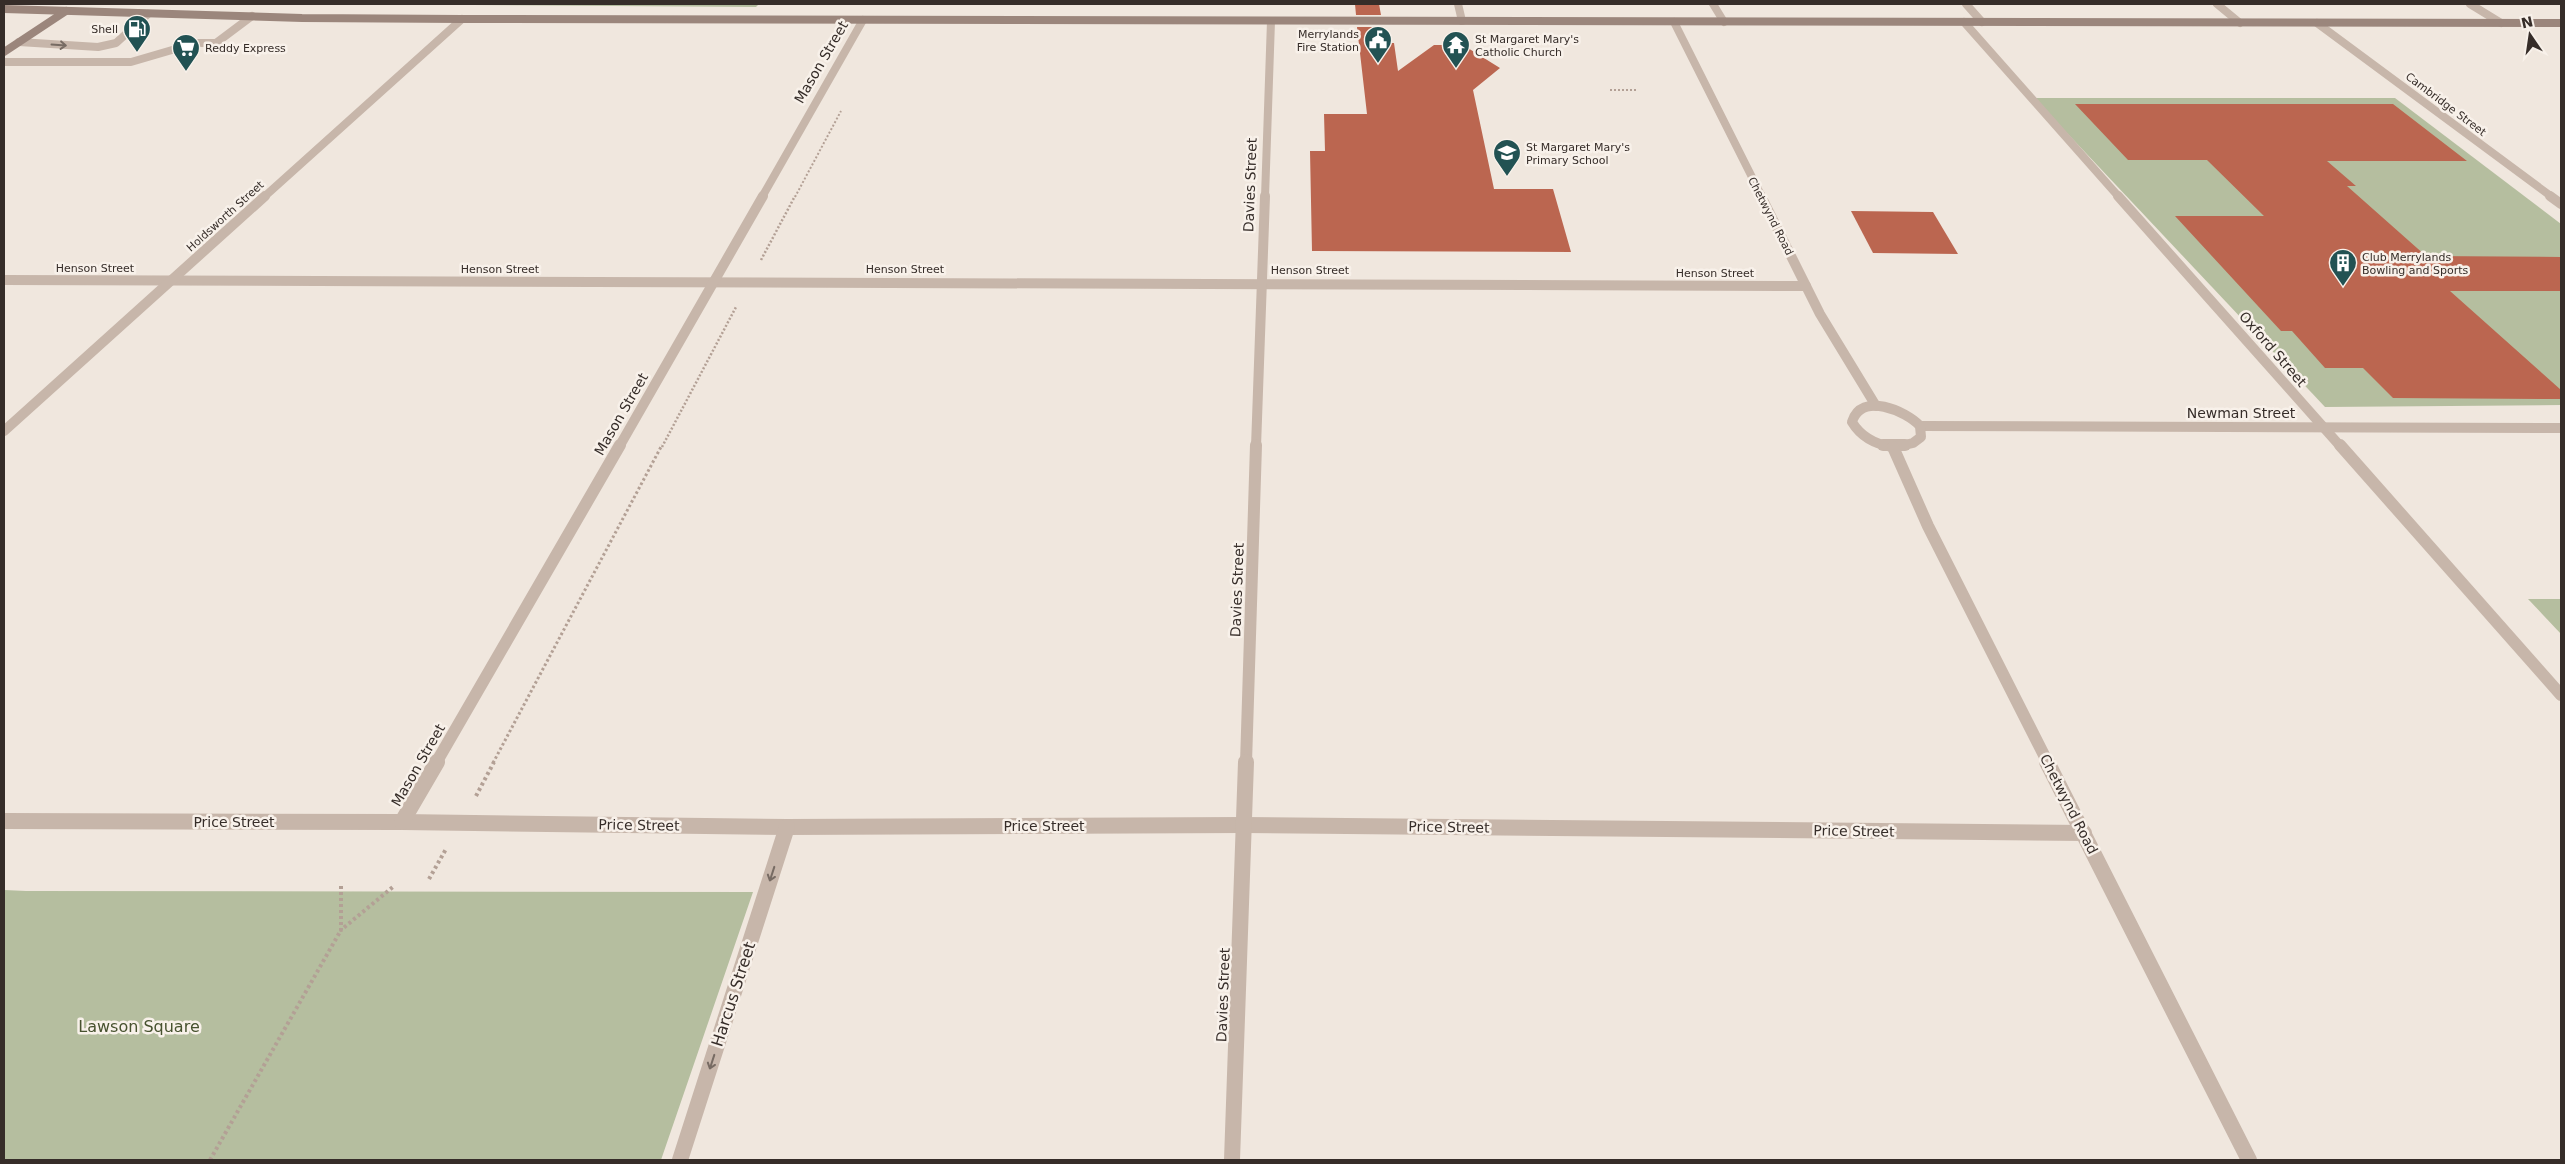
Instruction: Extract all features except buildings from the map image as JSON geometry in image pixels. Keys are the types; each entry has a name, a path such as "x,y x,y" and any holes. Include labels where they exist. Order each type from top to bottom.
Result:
{"main road":[{"path":"4,52 76,4"},
{"path":"4,9 148,14 462,19 2561,23"}],"street":[{"path":"1458,4 1462,21"},
{"path":"1713,4 1724,22"},
{"path":"1966,4 1982,22"},
{"path":"2217,4 2240,23"},
{"path":"2470,4 2501,23"},
{"path":"19,42 98,47 116,43 148,14"},
{"path":"4,62 131,62 196,43 216,42 252,16"},
{"name":"Holdsworth Street","path":"4,431 462,19"},
{"name":"Mason Street","path":"402,822 715,281 863,20"},
{"name":"Davies Street","path":"1232,1160 1271,20"},
{"name":"Chetwynd Road","path":"1674,22 1829,332 1850,362 1876,406"},
{"name":"Oxford Street","path":"1964,22 2561,695"},
{"name":"Cambridge Street","path":"2318,23 2561,204"},
{"path":"79,61 98,47"},
{"name":"Henson Street","path":"4,280 1261,282 1806,286"},
{"path":"1876,406 1898,410 1907,414 1920,426 1921,437 1911,445 1893,447 1870,441 1855,429 1853,416 1858,411 1876,406"},
{"name":"Newman Street","path":"1920,426 2561,428"},
{"name":"Chetwynd Road","path":"1893,447 1932,534 2249,1160"},
{"name":"Price Street","path":"6,824 402,822 787,828 1244,825 2084,833"},
{"name":"Harcus Street","path":"680,1160 787,828"}],"path":[{"path":"1610,90 1638,90"},
{"path":"429,879 462,823 842,108"},
{"path":"341,886 341,930"},
{"path":"210,1160 341,930 394,886"}],"green space":[{"path":"322,4 759,4 756,7"},
{"path":"2034,98 2395,98 2561,224 2561,405 2325,407"},
{"path":"2528,599 2561,599 2561,634"},
{"name":"Lawson Square","path":"4,890 753,892 661,1160 4,1160"}],"place":[{"name":"Shell","path":"137,53"},
{"name":"Merrylands Fire Station","path":"1378,64"},
{"name":"St Margaret Mary's Catholic Church","path":"1456,69"},
{"name":"Reddy Express","path":"186,72"},
{"name":"St Margaret Mary's Primary School","path":"1507,177"},
{"name":"Club Merrylands Bowling and Sports","path":"2343,287"}]}
